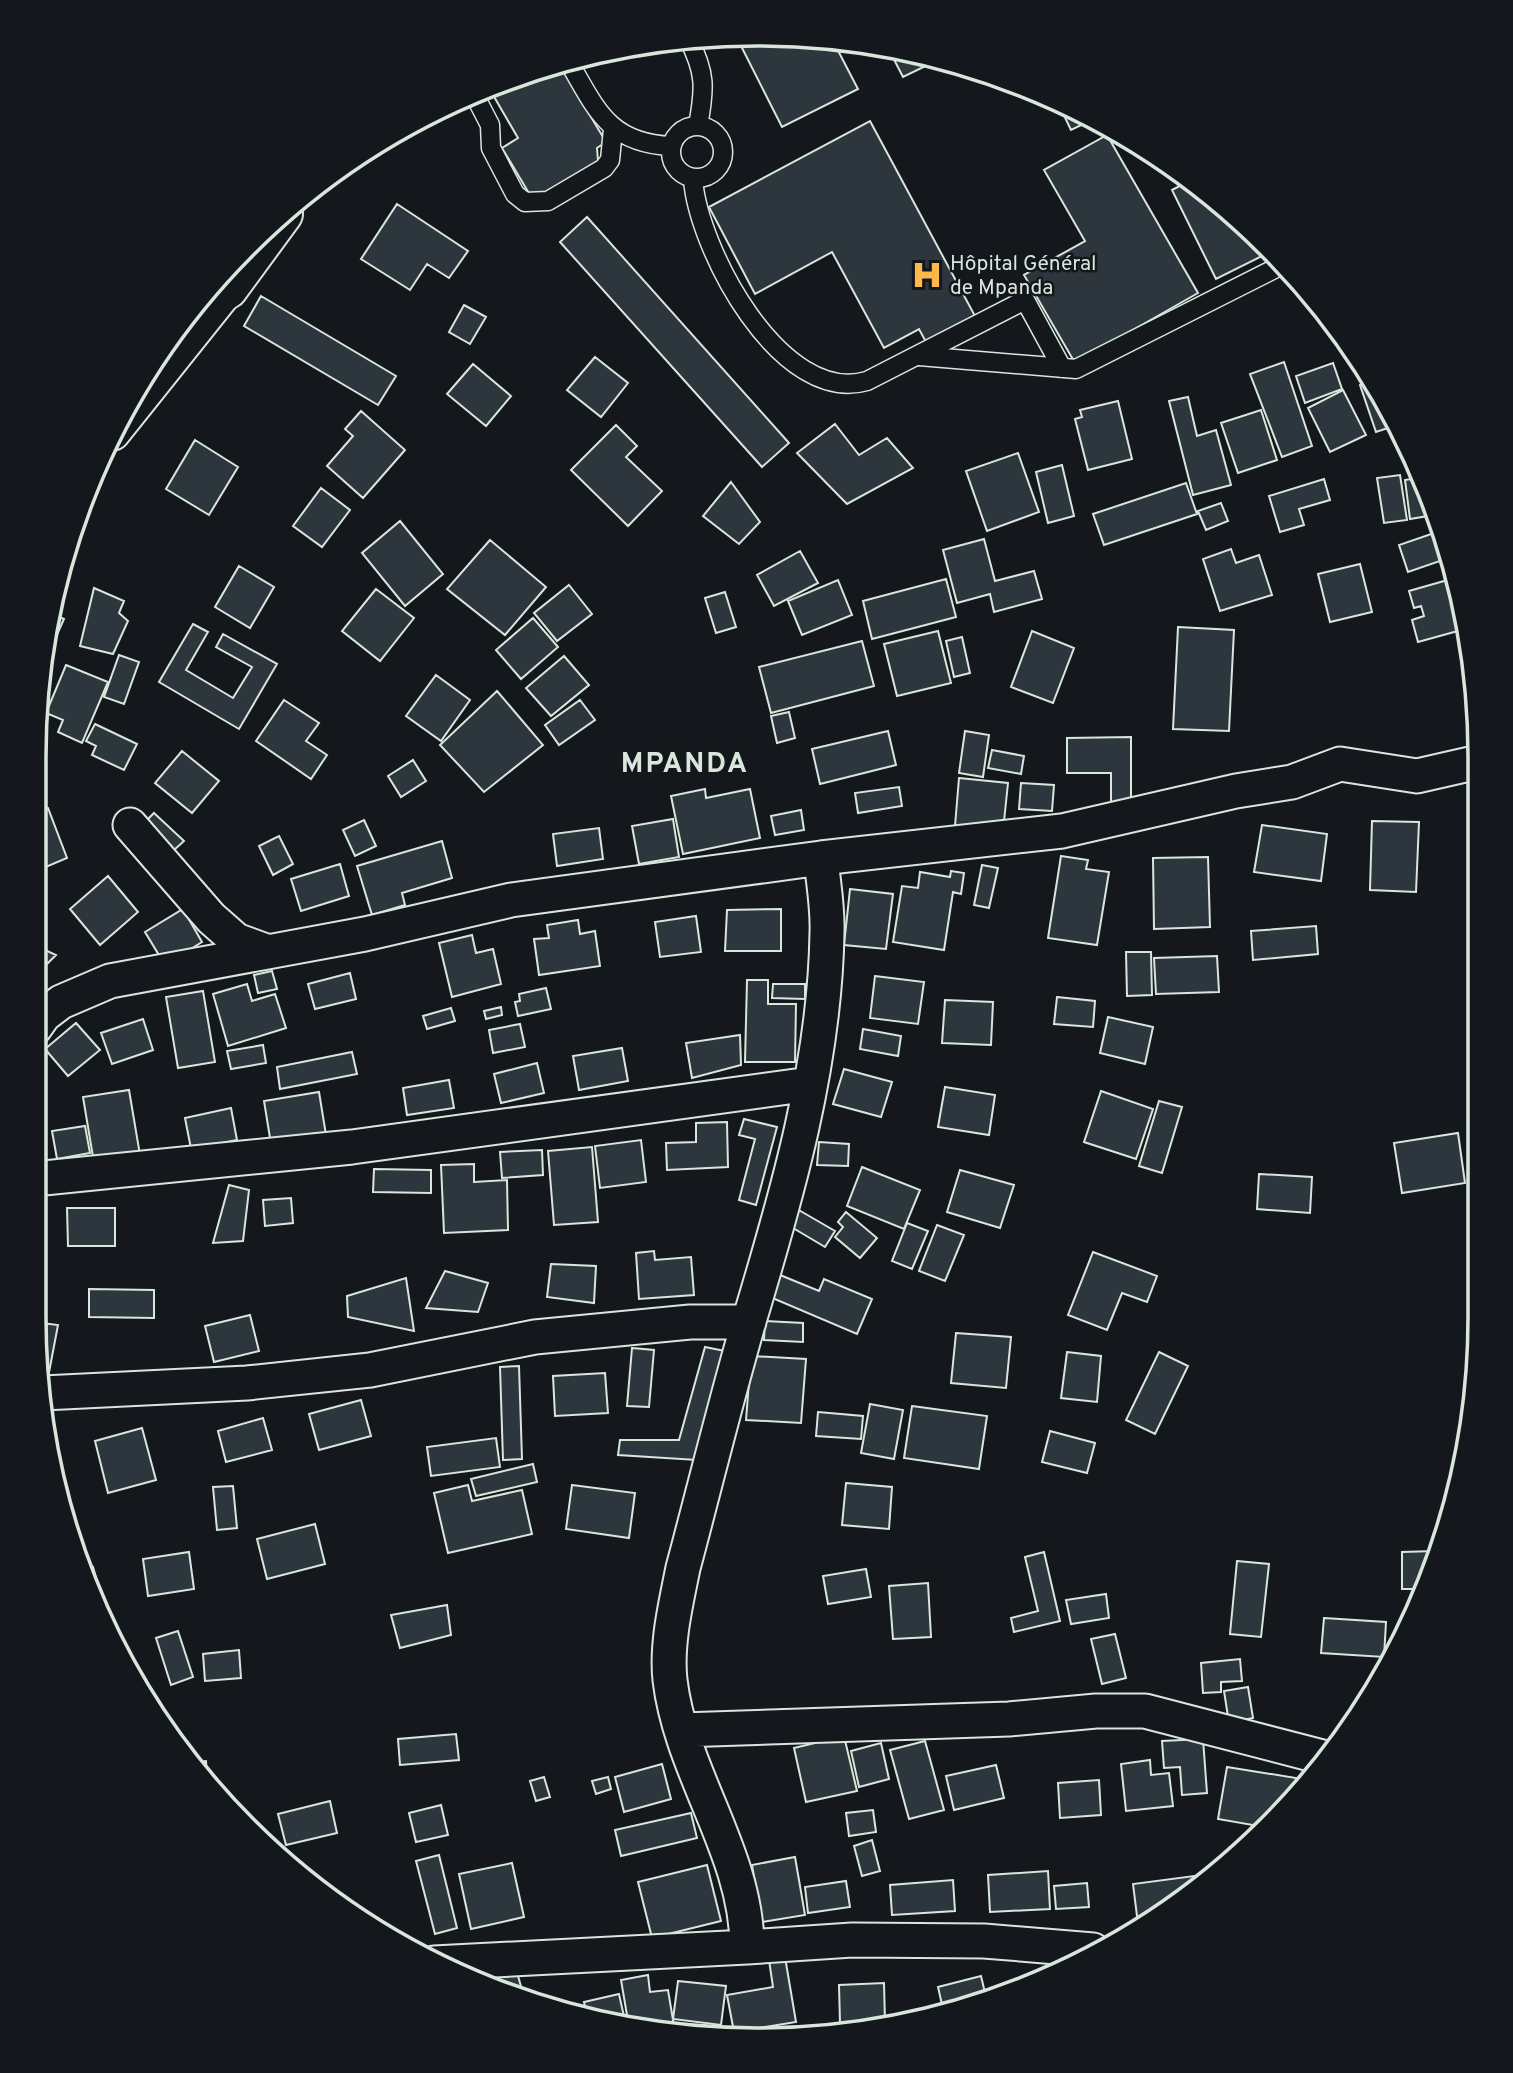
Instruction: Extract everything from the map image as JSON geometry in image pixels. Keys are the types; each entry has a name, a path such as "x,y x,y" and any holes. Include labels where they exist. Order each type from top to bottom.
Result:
{"street":[{"path":"148,389 252,256"},
{"path":"215,297 228,289"},
{"path":"46,1013 61,1002 110,982 365,934 511,900 821,858 1062,831 1236,791 1292,782 1340,764 1417,776 1468,763"},
{"path":"130,825 211,918 236,940 266,951"},
{"path":"747,1947 743,1897 681,1730 670,1677 675,1606 749,1322 779,1227 810,1084 824,1002 827,941 821,858"},
{"path":"46,1178 352,1147 810,1084"},
{"path":"50,1393 247,1383 370,1370 535,1337 690,1322 749,1322"},
{"path":"681,1730 1020,1719 1096,1711 1144,1711 1316,1755"},
{"path":"459,1962 852,1940 984,1941 1080,1949"}],"lane":[{"path":"693,49 703,72 705,92 698,126"},
{"path":"573,70 603,120 613,129 643,143 671,146"},
{"path":"478,103 490,125 491,148 515,194 525,202 548,201 604,168 610,160 613,129"},
{"path":"698,126 706,127 720,137 724,154 718,170 693,179 678,171 671,155 671,146 681,131 698,126"},
{"path":"693,179 699,220 732,291 769,340 823,380 854,385 919,356 1025,300 1062,368"},
{"path":"919,356 1076,369 1273,269"}],"building":[{"path":"741,46 803,47 838,51 858,89 782,127"},
{"path":"894,59 925,66 903,77"},
{"path":"564,72 606,142 597,148 598,161 533,200 502,148 518,138 494,96"},
{"path":"1064,116 1082,125 1071,130"},
{"path":"870,121 975,316 926,342 919,329 884,348 832,252 755,294 709,207"},
{"path":"1104,137 1110,140 1198,293 1075,363 1024,275 1085,241 1044,170"},
{"path":"1180,186 1189,192 1261,256 1216,279 1172,190"},
{"path":"397,204 468,251 449,278 427,264 410,290 361,259"},
{"path":"587,217 789,443 762,467 560,242"},
{"path":"261,296 396,376 378,405 244,326"},
{"path":"464,305 486,317 470,344 449,332"},
{"path":"595,357 628,383 601,417 567,390"},
{"path":"1284,362 1312,446 1282,457 1250,374"},
{"path":"1333,363 1342,389 1305,403 1296,376"},
{"path":"473,364 511,396 486,426 447,394"},
{"path":"1362,384 1387,428 1376,432"},
{"path":"1343,390 1366,435 1330,452 1308,408"},
{"path":"1188,397 1197,436 1216,430 1231,485 1193,495 1169,401"},
{"path":"1118,401 1132,459 1088,470 1075,419 1082,417 1080,410"},
{"path":"1261,410 1277,460 1238,473 1221,423"},
{"path":"361,411 405,450 363,498 327,466 353,436 345,429"},
{"path":"835,424 859,455 887,438 913,468 847,504 797,453"},
{"path":"616,425 637,446 626,457 662,491 628,526 571,470"},
{"path":"195,440 238,467 209,515 166,489"},
{"path":"1018,453 1039,512 987,531 966,471"},
{"path":"1062,465 1074,516 1048,523 1036,472"},
{"path":"1400,475 1407,520 1384,523 1377,478"},
{"path":"1324,479 1330,500 1299,509 1304,525 1280,532 1269,496"},
{"path":"1411,479 1426,516 1410,519 1405,480"},
{"path":"731,482 760,522 739,544 703,516"},
{"path":"1186,483 1197,514 1104,545 1093,514"},
{"path":"321,488 350,510 322,547 293,526"},
{"path":"1221,503 1228,521 1206,530 1198,511"},
{"path":"400,521 443,574 405,606 362,553"},
{"path":"1432,534 1440,561 1408,572 1399,545"},
{"path":"984,539 995,581 1034,571 1042,599 994,612 990,594 957,603 943,550"},
{"path":"490,540 546,587 505,635 447,589"},
{"path":"1231,549 1236,563 1259,555 1272,595 1220,611 1203,559"},
{"path":"800,551 818,583 774,606 757,575"},
{"path":"1360,564 1372,612 1330,622 1318,574"},
{"path":"239,566 274,587 250,628 215,607"},
{"path":"946,579 956,617 872,639 863,601"},
{"path":"838,580 852,615 802,635 788,601"},
{"path":"1445,581 1456,631 1418,642 1412,620 1424,616 1421,606 1414,608 1409,591"},
{"path":"569,585 592,614 557,641 534,613"},
{"path":"94,588 124,601 119,613 128,621 113,654 80,646"},
{"path":"376,589 414,618 380,661 342,631"},
{"path":"725,592 736,627 716,633 705,598"},
{"path":"59,617 64,619 56,637"},
{"path":"533,618 558,647 521,679 496,650"},
{"path":"193,624 208,632 186,670 233,698 252,667 216,647 223,634 277,664 239,729 159,682"},
{"path":"1178,627 1234,630 1229,731 1173,729"},
{"path":"938,631 951,683 897,696 884,644"},
{"path":"1032,631 1074,648 1053,703 1011,687"},
{"path":"962,637 970,673 954,677 946,641"},
{"path":"862,641 874,686 771,713 759,667"},
{"path":"119,655 139,662 124,704 104,697"},
{"path":"564,656 589,685 551,716 526,688"},
{"path":"66,665 108,682 82,743 58,732 63,720 47,713"},
{"path":"436,675 470,700 441,741 406,716"},
{"path":"497,691 543,745 484,792 440,745"},
{"path":"284,700 319,723 306,741 327,755 311,779 256,741"},
{"path":"580,700 595,720 559,745 545,725"},
{"path":"789,712 795,738 777,743 771,716"},
{"path":"95,724 137,744 124,770 92,755 96,746 86,741"},
{"path":"888,731 896,765 820,784 812,749"},
{"path":"965,731 989,735 983,777 959,773"},
{"path":"1131,737 1131,804 1111,805 1111,773 1067,773 1067,738"},
{"path":"992,750 1024,756 1021,774 988,768"},
{"path":"182,751 219,781 192,813 155,783"},
{"path":"413,760 426,781 401,797 388,776"},
{"path":"959,778 1008,783 1003,831 955,826"},
{"path":"1021,783 1054,785 1052,811 1019,809"},
{"path":"899,787 902,806 858,813 855,793"},
{"path":"705,789 706,798 750,789 760,838 683,854 671,796"},
{"path":"48,808 67,858 46,867"},
{"path":"801,810 804,830 775,835 771,816"},
{"path":"154,813 184,841 173,851 143,824"},
{"path":"673,819 679,857 639,864 632,826"},
{"path":"364,820 376,846 355,856 343,830"},
{"path":"1372,821 1419,822 1416,892 1370,890"},
{"path":"1262,825 1327,834 1321,881 1254,872"},
{"path":"599,828 603,859 557,866 553,834"},
{"path":"279,836 293,864 273,875 259,846"},
{"path":"442,841 452,878 402,893 405,905 372,915 357,866"},
{"path":"1061,856 1088,860 1086,869 1109,872 1097,945 1048,938"},
{"path":"1208,857 1210,927 1154,929 1153,858"},
{"path":"340,864 349,896 301,911 291,879"},
{"path":"982,865 998,868 989,908 974,905"},
{"path":"951,871 964,873 961,894 953,892 944,950 893,942 902,886 918,888 920,872 950,877"},
{"path":"108,876 138,912 100,945 70,909"},
{"path":"850,889 893,894 886,949 844,945"},
{"path":"183,909 202,942 165,965 145,932"},
{"path":"781,909 781,951 725,951 727,910"},
{"path":"696,916 701,952 660,957 655,922"},
{"path":"578,920 580,934 595,931 600,966 539,975 534,939 549,938 547,925"},
{"path":"1316,926 1318,954 1253,960 1251,931"},
{"path":"472,935 476,953 493,949 501,984 452,997 439,943"},
{"path":"46,950 56,955 46,965"},
{"path":"1126,952 1151,952 1152,995 1127,996"},
{"path":"1217,956 1219,992 1156,994 1154,958"},
{"path":"272,971 277,989 258,993 254,975"},
{"path":"350,973 356,999 315,1009 308,984"},
{"path":"875,976 924,982 918,1024 870,1018"},
{"path":"747,980 768,980 768,1004 796,1004 795,1062 745,1062"},
{"path":"247,984 252,1001 275,994 286,1028 228,1046 213,994"},
{"path":"773,984 805,984 805,999 772,998"},
{"path":"546,988 551,1009 518,1016 515,1002 520,1001 519,994"},
{"path":"203,991 215,1062 178,1068 166,997"},
{"path":"1057,997 1095,1001 1093,1027 1054,1024"},
{"path":"945,1000 993,1002 991,1045 942,1043"},
{"path":"501,1007 502,1015 486,1019 484,1011"},
{"path":"451,1008 455,1021 427,1029 423,1016"},
{"path":"1108,1017 1153,1027 1145,1064 1100,1053"},
{"path":"143,1019 153,1050 112,1064 101,1033"},
{"path":"76,1023 100,1050 68,1076 46,1048"},
{"path":"520,1024 525,1047 493,1053 489,1030"},
{"path":"863,1029 901,1036 898,1056 860,1049"},
{"path":"740,1035 741,1065 692,1078 686,1043"},
{"path":"263,1045 266,1063 231,1069 227,1051"},
{"path":"622,1048 628,1081 579,1090 573,1056"},
{"path":"352,1052 357,1074 280,1089 277,1067"},
{"path":"537,1063 544,1093 501,1103 494,1074"},
{"path":"844,1069 892,1082 881,1117 833,1104"},
{"path":"449,1080 454,1108 407,1115 403,1088"},
{"path":"945,1087 995,1095 989,1135 938,1127"},
{"path":"129,1090 140,1155 94,1163 83,1097"},
{"path":"1101,1091 1153,1109 1136,1159 1084,1142"},
{"path":"319,1092 326,1135 271,1144 264,1101"},
{"path":"1159,1101 1182,1107 1162,1173 1139,1166"},
{"path":"231,1108 237,1140 222,1143 224,1152 193,1159 185,1118"},
{"path":"744,1119 777,1127 756,1205 739,1200 755,1139 739,1135"},
{"path":"727,1122 728,1167 667,1170 666,1143 696,1142 696,1123"},
{"path":"85,1126 90,1153 57,1159 52,1131"},
{"path":"1458,1133 1465,1183 1402,1193 1394,1143"},
{"path":"641,1140 646,1182 600,1188 595,1146"},
{"path":"819,1142 849,1144 848,1166 817,1165"},
{"path":"592,1147 598,1222 554,1225 548,1151"},
{"path":"542,1150 543,1175 502,1178 500,1152"},
{"path":"474,1164 474,1182 507,1180 508,1230 444,1233 441,1165"},
{"path":"862,1167 920,1190 904,1229 847,1206"},
{"path":"374,1169 431,1170 431,1193 373,1192"},
{"path":"960,1170 1014,1185 1000,1228 947,1212"},
{"path":"1259,1174 1312,1177 1310,1213 1257,1209"},
{"path":"229,1185 249,1190 243,1241 213,1243"},
{"path":"291,1198 293,1223 265,1226 263,1200"},
{"path":"67,1208 115,1208 115,1246 68,1246"},
{"path":"797,1209 835,1231 825,1247 788,1225"},
{"path":"846,1212 877,1238 860,1258 835,1237 843,1227 838,1222"},
{"path":"907,1223 928,1231 912,1269 892,1261"},
{"path":"937,1225 964,1235 945,1281 919,1271"},
{"path":"654,1251 655,1260 691,1257 694,1295 639,1299 636,1253"},
{"path":"1093,1252 1157,1276 1147,1302 1122,1293 1107,1330 1068,1315"},
{"path":"551,1264 596,1266 594,1303 547,1297"},
{"path":"445,1271 488,1283 478,1312 426,1308"},
{"path":"780,1275 819,1291 824,1279 872,1299 857,1334 770,1297"},
{"path":"406,1278 414,1331 348,1317 347,1296"},
{"path":"89,1289 154,1290 154,1318 89,1317"},
{"path":"250,1315 259,1351 214,1362 205,1326"},
{"path":"765,1321 803,1323 803,1342 764,1340"},
{"path":"46,1324 58,1325 48,1376"},
{"path":"956,1333 1011,1337 1006,1388 951,1383"},
{"path":"705,1347 725,1351 697,1460 618,1455 620,1440 679,1440"},
{"path":"632,1348 654,1350 649,1407 627,1406"},
{"path":"1067,1352 1101,1356 1097,1402 1061,1398"},
{"path":"1159,1352 1188,1366 1155,1434 1126,1420"},
{"path":"751,1356 806,1359 801,1423 746,1420"},
{"path":"519,1366 522,1459 503,1460 500,1367"},
{"path":"605,1373 608,1413 555,1416 553,1376"},
{"path":"361,1400 371,1436 319,1450 309,1414"},
{"path":"870,1404 903,1410 894,1459 861,1453"},
{"path":"912,1406 987,1416 979,1469 904,1458"},
{"path":"818,1412 863,1416 861,1439 816,1436"},
{"path":"263,1418 272,1450 226,1462 218,1431"},
{"path":"142,1428 156,1480 108,1493 95,1441"},
{"path":"1050,1431 1095,1443 1087,1473 1042,1462"},
{"path":"496,1438 500,1467 431,1476 427,1447"},
{"path":"533,1464 537,1482 476,1496 471,1479"},
{"path":"846,1483 892,1487 889,1529 842,1525"},
{"path":"468,1485 472,1501 522,1490 532,1534 448,1553 434,1493"},
{"path":"572,1485 635,1493 629,1538 566,1529"},
{"path":"233,1486 237,1528 217,1530 213,1487"},
{"path":"315,1524 325,1564 267,1579 257,1539"},
{"path":"1428,1551 1413,1589 1402,1589 1402,1552"},
{"path":"189,1552 194,1589 148,1596 143,1559"},
{"path":"1044,1552 1060,1621 1014,1632 1011,1618 1038,1611 1025,1557"},
{"path":"1237,1561 1269,1564 1261,1637 1230,1634"},
{"path":"866,1569 871,1597 828,1604 823,1576"},
{"path":"928,1583 931,1637 893,1639 889,1586"},
{"path":"1106,1594 1109,1618 1071,1624 1066,1600"},
{"path":"447,1605 451,1635 400,1648 391,1615"},
{"path":"1324,1618 1386,1622 1384,1649 1380,1657 1321,1653"},
{"path":"178,1631 193,1677 171,1685 156,1638"},
{"path":"1115,1634 1126,1678 1102,1684 1091,1639"},
{"path":"239,1650 241,1678 205,1681 203,1654"},
{"path":"1240,1659 1242,1681 1221,1682 1221,1692 1203,1693 1201,1663"},
{"path":"1248,1687 1253,1718 1229,1723 1224,1691"},
{"path":"456,1734 459,1760 400,1765 398,1739"},
{"path":"844,1736 857,1791 806,1802 794,1748"},
{"path":"1203,1739 1207,1793 1182,1795 1180,1767 1164,1768 1162,1741"},
{"path":"925,1741 944,1810 909,1819 890,1750"},
{"path":"881,1743 889,1779 859,1787 851,1751"},
{"path":"1150,1760 1151,1775 1169,1773 1173,1806 1126,1811 1121,1764"},
{"path":"662,1764 671,1799 624,1812 615,1777"},
{"path":"996,1765 1004,1798 954,1810 946,1776"},
{"path":"1227,1767 1296,1778 1253,1825 1218,1819"},
{"path":"544,1777 550,1797 536,1801 530,1781"},
{"path":"608,1777 611,1789 596,1794 592,1781"},
{"path":"1099,1780 1101,1815 1060,1818 1058,1783"},
{"path":"330,1801 337,1833 286,1845 278,1814"},
{"path":"441,1805 448,1835 416,1842 409,1813"},
{"path":"873,1810 876,1832 849,1836 846,1813"},
{"path":"691,1813 697,1838 621,1856 615,1830"},
{"path":"872,1840 880,1871 862,1876 854,1846"},
{"path":"439,1855 457,1928 435,1934 416,1861"},
{"path":"795,1857 805,1915 762,1922 752,1865"},
{"path":"512,1863 524,1917 471,1929 459,1874"},
{"path":"707,1865 721,1921 652,1938 638,1882"},
{"path":"1048,1871 1050,1909 990,1912 988,1875"},
{"path":"1194,1876 1194,1877 1137,1917 1133,1884"},
{"path":"953,1880 955,1911 892,1915 890,1885"},
{"path":"846,1881 850,1907 808,1913 805,1887"},
{"path":"1087,1883 1089,1907 1056,1909 1054,1886"},
{"path":"785,1957 796,2022 760,2028 733,2027 727,1995 773,1987 769,1960"},
{"path":"517,1972 521,1987 496,1978"},
{"path":"648,1975 650,1992 668,1990 673,2022 627,2015 621,1980"},
{"path":"981,1976 984,1990 942,2003 938,1987"},
{"path":"678,1981 726,1986 721,2025 673,2019"},
{"path":"884,1983 885,2016 840,2022 839,1985"},
{"path":"619,1994 624,2015 585,2006 584,2002"}],"place":[{"name":"Hôpital Général de Mpanda","path":"927,275"}],"district":[{"name":"MPANDA","path":"685,762"}]}
